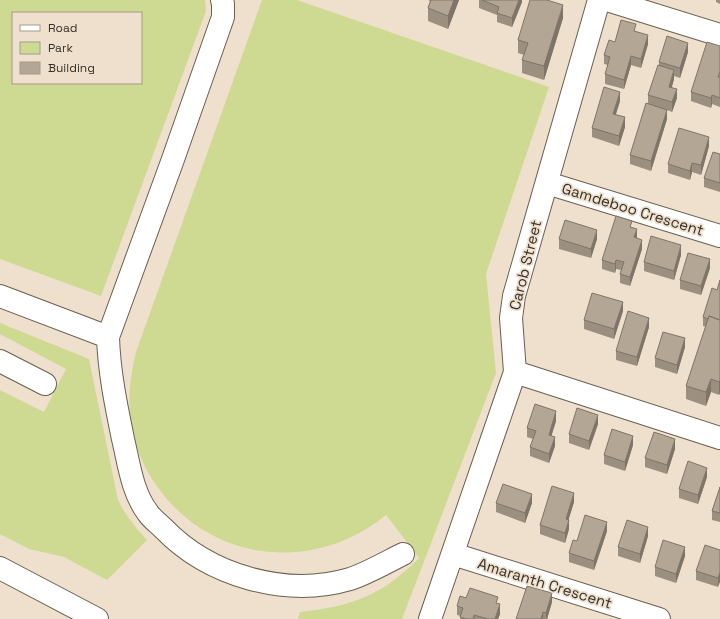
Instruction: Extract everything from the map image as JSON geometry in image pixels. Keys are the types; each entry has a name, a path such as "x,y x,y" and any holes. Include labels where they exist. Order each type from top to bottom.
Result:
{"street":[{"path":"222,0 223,17 108,337 109,360 118,415 131,476 138,495 148,513 176,542 196,556 217,567 262,581 287,585 316,585 351,578 402,554"},
{"name":"Carob Street","path":"430,619 515,372 511,318 514,296 599,0"},
{"path":"606,0 720,35"},
{"name":"Gamdeboo Crescent","path":"547,183 720,236"},
{"path":"0,296 108,337"},
{"path":"0,361 45,384"},
{"path":"515,372 720,438"},
{"name":"Amaranth Crescent","path":"453,554 659,619"},
{"path":"0,568 98,619"}],"green space":[{"path":"0,0 205,0 206,11 101,296 0,259"},
{"path":"262,0 297,0 549,87 486,274 496,373 402,619 298,619 300,612 319,610 351,602 379,590 392,582 419,558 386,515 358,534 327,546 296,552 264,551 234,544 205,531 178,511 156,485 142,461 135,443 131,424 129,399 131,375 136,352"},
{"path":"0,323 89,359 118,500 131,521 147,540 107,580 64,557 29,549 0,534 0,390 44,412 66,369 0,334"}],"building":[{"path":"431,0 454,0 448,16 428,8"},
{"path":"482,0 519,0 512,18 497,13 499,7"},
{"path":"530,0 547,0 563,5 544,66 522,60 528,43 518,40"},
{"path":"621,20 636,24 634,31 648,35 641,59 631,56 624,80 605,74 610,57 604,55 609,40 615,42"},
{"path":"667,36 688,43 680,68 659,62"},
{"path":"707,42 720,46 720,71 718,77 720,77 720,98 712,95 711,98 691,92"},
{"path":"658,65 674,70 669,87 677,89 672,102 648,95"},
{"path":"604,87 620,92 613,114 625,117 619,136 592,128"},
{"path":"646,103 667,110 651,161 630,155"},
{"path":"679,128 709,137 701,165 692,163 690,171 668,164"},
{"path":"713,152 720,154 720,183 704,178"},
{"path":"616,216 632,221 630,227 637,229 634,237 642,240 630,277 620,274 624,262 616,260 615,264 602,260"},
{"path":"565,220 597,230 591,249 559,239"},
{"path":"651,236 681,245 674,271 644,262"},
{"path":"688,253 710,259 701,286 680,280"},
{"path":"720,280 720,320 709,316 708,319 703,317 712,288 717,290"},
{"path":"592,293 623,302 614,329 584,320"},
{"path":"628,311 649,318 637,357 616,351"},
{"path":"709,316 720,320 720,380 719,382 711,379 706,392 686,386"},
{"path":"663,332 685,338 677,365 655,358"},
{"path":"535,404 556,411 549,435 555,437 549,454 530,447 536,431 527,428"},
{"path":"577,408 598,415 589,441 569,434"},
{"path":"612,429 633,436 625,462 604,455"},
{"path":"654,432 675,439 667,465 645,458"},
{"path":"688,461 707,468 698,495 679,489"},
{"path":"503,484 532,494 525,513 496,503"},
{"path":"552,486 574,493 566,519 569,520 565,533 540,525"},
{"path":"720,487 720,513 712,511"},
{"path":"585,515 607,522 594,561 569,553 573,540 577,541"},
{"path":"627,520 648,527 640,554 618,547"},
{"path":"663,540 685,547 676,574 655,567"},
{"path":"705,545 720,550 720,572 718,578 696,571"},
{"path":"527,586 552,593 546,613 543,612 541,619 516,619"},
{"path":"470,588 498,597 496,603 500,604 495,619 488,619 474,615 473,619 460,617 463,608 457,606 460,596 466,598"}]}
